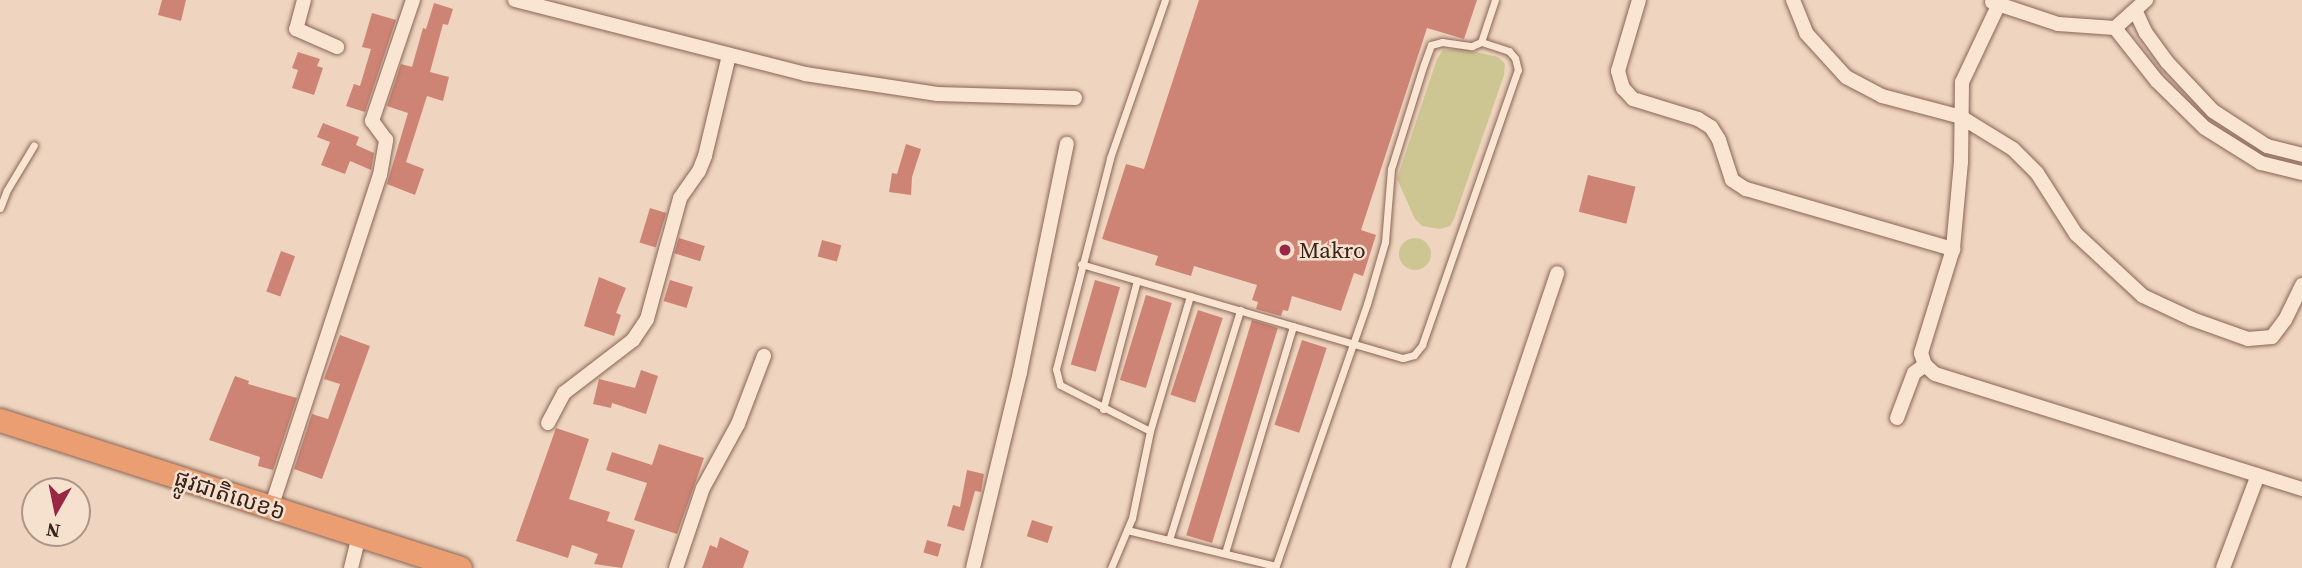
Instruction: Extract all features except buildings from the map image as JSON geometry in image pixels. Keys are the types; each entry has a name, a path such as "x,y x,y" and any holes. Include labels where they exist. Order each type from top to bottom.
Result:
{"highway":[{"name":"ផ្លូវជាតិលេខ៦","path":"0,420 460,568"}],"street":[{"path":"304,0 296,29 337,47"},
{"path":"271,508 380,175 386,140 372,121 413,0"},
{"path":"515,0 805,74 937,94 1075,98"},
{"path":"1639,0 1618,71 1623,88 1633,99 1698,120 1711,127 1719,140 1732,180 1746,189 1953,249"},
{"path":"1793,0 1806,33 1846,77 1882,96 1962,117 2013,149 2037,173 2076,234 2143,296 2192,319 2248,339 2272,337 2285,320 2302,285"},
{"path":"2146,0 2136,12 2115,28 2058,23 1994,3 1962,82 1953,249 1922,353 1925,365 1935,374 2302,489"},
{"path":"2136,12 2146,33 2167,62 2213,111 2267,146 2302,155"},
{"path":"2115,28 2157,81 2205,128 2261,163 2302,173"},
{"path":"548,424 564,393 633,340 647,319 680,198 699,171 705,156 729,55"},
{"path":"973,568 1020,372 1067,144"},
{"path":"1458,568 1557,273"},
{"path":"676,568 703,488 738,424 764,356"},
{"path":"1898,418 1914,373 1925,365"},
{"path":"2223,568 2258,475"},
{"path":"351,568 359,536"}],"lane":[{"path":"1150,430 1103,409 1060,385 1056,369 1110,158 1165,0"},
{"path":"1481,42 1496,0"},
{"path":"1081,264 1353,344 1403,358 1414,355 1422,345 1518,70 1515,58 1509,51 1481,42 1472,46 1442,42 1431,46 1409,103 1391,169 1385,242 1353,344 1275,567 1127,530"},
{"path":"0,208 7,190 34,145"},
{"path":"1103,409 1137,280"},
{"path":"1111,568 1127,530 1144,471 1150,430 1190,296"},
{"path":"1169,540 1240,310"},
{"path":"1225,553 1293,326"}],"shaded area":[{"path":"1462,49 1498,57 1505,64 1504,75 1454,219 1450,226 1440,229 1422,226 1415,219 1397,179 1437,59 1443,50"},
{"path":"1415,238 1427,242 1431,254 1427,266 1415,270 1403,266 1399,254 1403,242"}],"place":[{"name":"Makro","path":"1285,250"}]}
